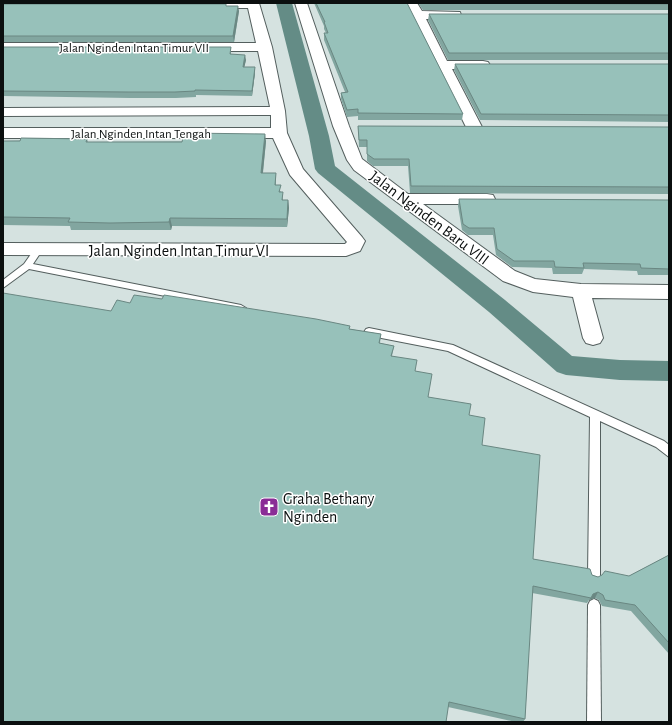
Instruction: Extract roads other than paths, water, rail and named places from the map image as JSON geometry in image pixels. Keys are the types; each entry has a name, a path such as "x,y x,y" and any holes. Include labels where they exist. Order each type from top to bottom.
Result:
{"street":[{"path":"3,4 253,3 265,47 278,111 279,133"},
{"name":"Jalan Nginden Baru VIII","path":"301,3 349,126 355,160 360,166 509,276 533,285 580,291 669,292"},
{"path":"414,9 465,15"},
{"path":"414,9 474,127"},
{"name":"Jalan Nginden Intan Timur VII","path":"3,47 265,47"},
{"path":"443,65 498,65"},
{"name":"Jalan Nginden Intan Tengah","path":"3,112 278,111"},
{"path":"458,127 490,127"},
{"name":"Jalan Nginden Intan Tengah","path":"3,133 279,133"},
{"name":"Jalan Nginden Intan Timur VI","path":"3,249 346,250 354,247 356,240 296,171 279,133"},
{"path":"404,199 506,199"},
{"path":"580,291 593,338"}],"lane":[{"path":"3,285 27,266 39,249"},
{"path":"27,266 254,310"},
{"path":"356,330 450,348 660,444 669,452"},
{"path":"594,576 595,415"},
{"path":"594,605 594,722"}],"waterway":[{"path":"284,3 319,136 325,169 497,306 566,365 620,370 669,371"}],"place":[{"name":"Graha Bethany Nginden","path":"269,507"}]}
